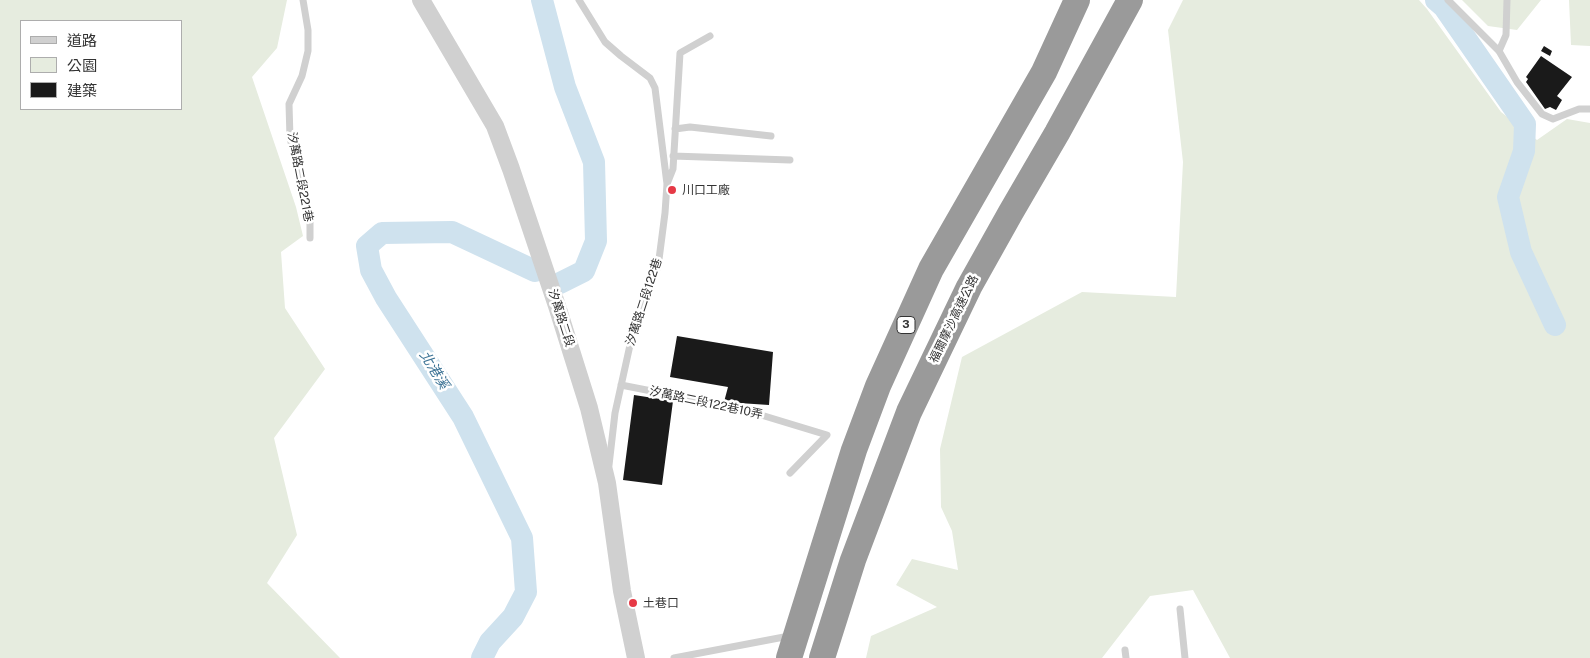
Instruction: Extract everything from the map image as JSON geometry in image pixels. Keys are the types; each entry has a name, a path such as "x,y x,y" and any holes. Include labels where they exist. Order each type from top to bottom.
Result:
{"highway":[{"name":"福爾摩沙高速公路","path":"822,658 853,560 909,412 969,287 1130,0"},
{"name":"3","path":"786,648 878,386 932,269 1044,72 1074,7"}],"street":[{"name":"汐萬路二段","path":"421,0 495,126 557,306 588,408 607,483 622,591 636,658"}],"lane":[{"name":"汐萬路二段221巷","path":"304,0 308,30 308,51 302,76 289,104 290,138 310,215 310,238"},
{"name":"汐萬路二段122巷","path":"579,0 606,42 650,78 655,88 667,184 666,213 658,267 649,284 634,327 615,413 607,483"},
{"path":"1448,0 1500,51 1517,82 1542,114 1553,119 1579,109 1590,109"},
{"path":"1500,51 1506,34 1507,0"},
{"path":"667,184 673,169 680,53 710,36"},
{"path":"675,129 690,127 771,136"},
{"path":"673,156 790,160"},
{"name":"汐萬路二段122巷10弄","path":"621,386 738,408 827,435 790,473"},
{"path":"1180,609 1185,658"},
{"path":"674,658 786,648"},
{"path":"1125,650 1126,658"}],"green space":[{"path":"0,0 287,0 277,48 252,77 296,207 303,236 281,252 285,308 325,369 274,438 297,535 267,583 340,658 0,658"},
{"path":"1183,0 1419,0 1501,112 1537,140 1567,119 1590,123 1590,658 1230,658 1193,590 1150,596 1102,658 866,658 871,636 937,607 896,585 912,559 958,570 952,531 941,507 940,449 962,357 1082,292 1176,297 1183,162 1168,30"},
{"path":"1462,0 1541,0 1517,30 1488,26"},
{"path":"1569,0 1590,0 1590,46 1571,45"}],"building":[{"path":"1544,46 1552,51 1550,56 1541,51"},
{"path":"1541,56 1572,77 1557,96 1562,100 1556,110 1550,107 1545,109 1526,82 1528,79 1526,77"},
{"path":"677,336 773,352 769,405 724,402 728,387 670,377"},
{"path":"634,395 673,401 662,485 623,480"}],"waterway":[{"name":"北港溪","path":"542,0 565,87 594,162 596,241 584,271 560,283"},
{"path":"1436,0 1444,7 1525,124 1524,151 1508,197 1521,252 1555,325"},
{"name":"北港溪","path":"482,658 490,642 513,617 526,592 522,538 463,417 386,298 371,270 367,246 382,233 452,232 535,271"}],"place":[{"name":"川口工廠","path":"672,190"},
{"name":"土巷口","path":"633,603"}]}
